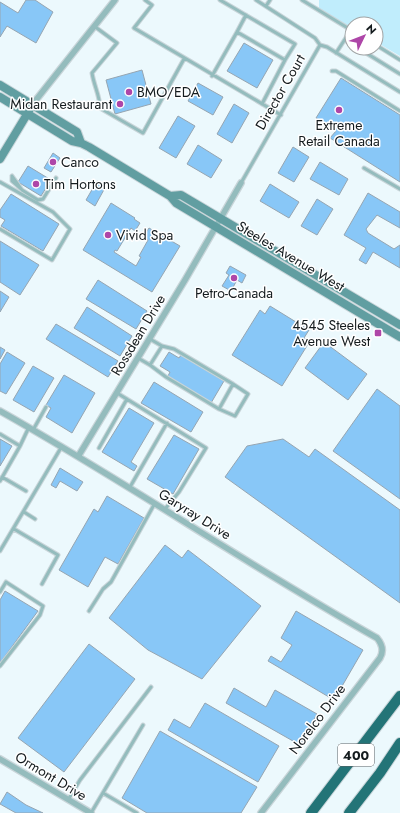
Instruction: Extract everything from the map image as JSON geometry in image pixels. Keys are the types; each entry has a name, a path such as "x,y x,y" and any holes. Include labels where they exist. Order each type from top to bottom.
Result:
{"highway":[{"name":"400","path":"311,813 400,696"},
{"name":"400","path":"349,813 380,773 400,743"},
{"path":"380,773 400,751"}],"main road":[{"name":"Steeles Avenue West","path":"0,85 77,132 81,142"},
{"name":"Steeles Avenue West","path":"0,97 72,142 81,142 170,196 176,204 400,337"},
{"path":"0,159 2,150 32,105"},
{"name":"Steeles Avenue West","path":"170,196 181,195 400,324"}],"street":[{"path":"32,105 115,0"},
{"name":"Director Court","path":"220,218 242,183"},
{"name":"Rossdean Drive","path":"79,455 220,218"},
{"name":"Garyray Drive","path":"0,411 79,455 269,575 377,638"},
{"name":"Norelco Drive","path":"261,813 382,654 382,648 377,638"},
{"name":"Ormont Drive","path":"1,760 91,813"}],"lane":[{"path":"145,0 152,5"},
{"path":"155,0 134,28 212,76 281,115"},
{"path":"220,0 295,44 262,104"},
{"name":"Director Court","path":"242,183 320,45 315,38 256,0"},
{"path":"266,6 270,0"},
{"path":"302,0 344,25"},
{"path":"212,76 246,15"},
{"path":"94,26 117,43 92,73 94,86 100,99 100,108 143,134 184,59"},
{"path":"237,32 285,60"},
{"path":"336,53 344,41"},
{"path":"320,45 336,53 400,92"},
{"path":"384,50 400,60"},
{"path":"371,56 400,74"},
{"path":"332,71 336,71 400,111"},
{"path":"364,168 400,189"},
{"path":"12,176 22,190 38,200 43,199 56,178"},
{"path":"0,182 53,212 70,229 52,260 0,229"},
{"path":"138,358 219,410 235,416 248,394 174,349 162,346 150,338"},
{"path":"150,365 162,346"},
{"path":"219,410 233,384"},
{"path":"117,393 206,448 179,492 165,509"},
{"path":"99,448 127,399"},
{"path":"26,491 1,479 31,428 46,407"},
{"path":"130,487 166,423"},
{"path":"0,434 20,446"},
{"path":"0,551 62,446"},
{"path":"89,611 103,589 112,582 155,503"},
{"path":"24,512 36,519"},
{"path":"14,529 58,555 42,584"},
{"path":"0,592 6,582 43,606 40,615 0,666"},
{"path":"68,800 80,780 151,687"},
{"path":"91,813 143,725"},
{"path":"103,793 137,813"}],"shaded area":[{"path":"319,0 400,0 400,56 384,47 384,16 344,16 344,25 319,11"}],"building":[{"path":"26,0 35,0 53,12 36,43 7,26 0,37 0,2 18,13"},
{"path":"244,43 273,60 257,88 227,71"},
{"name":"BMO/EDA","path":"142,70 151,104 115,114 106,80"},
{"path":"341,78 400,115 400,182 330,138 336,131 316,118"},
{"path":"198,83 223,97 213,115 188,101"},
{"path":"234,104 249,113 232,143 217,134"},
{"path":"178,116 195,126 176,158 159,148"},
{"path":"198,145 222,160 211,178 187,164"},
{"path":"293,147 309,157 294,182 278,173"},
{"path":"53,153 60,158 51,172 44,168"},
{"path":"320,162 348,179 339,195 310,179"},
{"path":"28,166 51,180 41,196 18,182"},
{"path":"97,181 106,186 95,206 86,200"},
{"path":"270,184 299,202 289,218 260,201"},
{"path":"368,193 400,212 400,228 377,215 366,229 368,233 394,249 400,245 400,268 373,252 366,264 359,260 366,248 344,235"},
{"path":"11,194 59,224 43,251 1,226 5,220 0,217 0,210"},
{"path":"317,199 333,209 317,235 301,226"},
{"path":"111,203 135,218 134,219 140,223 135,231 131,228 117,251 115,250 114,252 136,266 141,257 139,256 148,240 143,237 149,228 180,246 152,292 83,250"},
{"path":"0,241 39,265 20,295 0,282"},
{"path":"230,266 246,275 242,283 237,280 231,291 222,286 229,275 226,273"},
{"path":"98,280 147,311 136,329 86,299"},
{"path":"0,291 9,297 0,312"},
{"path":"270,306 309,330 304,338 310,341 282,386 232,355 260,310 265,314"},
{"path":"87,307 132,336 120,356 74,328"},
{"path":"56,324 118,361 108,377 46,339"},
{"path":"324,342 367,374 348,400 305,368"},
{"path":"0,347 5,350 0,359"},
{"path":"7,352 25,363 6,394 0,391 0,364"},
{"path":"169,352 179,358 181,355 224,381 211,403 168,376 170,372 160,366"},
{"path":"33,366 54,378 34,412 13,400"},
{"path":"64,375 95,393 72,433 46,417 51,408 46,405"},
{"path":"154,382 203,412 191,432 141,403"},
{"path":"377,389 400,406 400,499 333,451"},
{"path":"129,408 154,423 131,462 137,466 134,471 102,452"},
{"path":"174,435 199,449 173,494 147,479"},
{"path":"0,439 12,446 0,466"},
{"path":"283,439 309,457 315,449 400,510 400,603 225,477 247,446"},
{"path":"60,468 83,482 77,491 60,481 56,488 51,485"},
{"path":"107,496 144,518 118,564 105,557 88,587 59,570 94,509 98,512"},
{"path":"165,545 182,558 188,550 261,606 202,679 148,650 109,618"},
{"path":"5,591 38,611 0,663 0,600"},
{"path":"296,611 363,650 334,700 268,661 271,656 281,662 292,645 281,638"},
{"path":"89,644 135,679 64,772 18,738"},
{"path":"234,688 266,707 275,690 317,714 300,745 226,703"},
{"path":"205,703 279,746 258,782 168,730 174,719 190,728"},
{"path":"160,731 257,787 241,813 147,813 122,798"},
{"path":"7,792 26,805 43,813 16,813 0,804"}],"place":[{"name":"BMO/EDA","path":"129,92"},
{"name":"Midan Restaurant","path":"120,104"},
{"name":"Extreme Retail Canada","path":"339,110"},
{"name":"Canco","path":"53,162"},
{"name":"Tim Hortons","path":"36,184"},
{"name":"Vivid Spa","path":"108,235"},
{"name":"Petro-Canada","path":"234,278"},
{"name":"4545 Steeles Avenue West","path":"378,333"}]}
